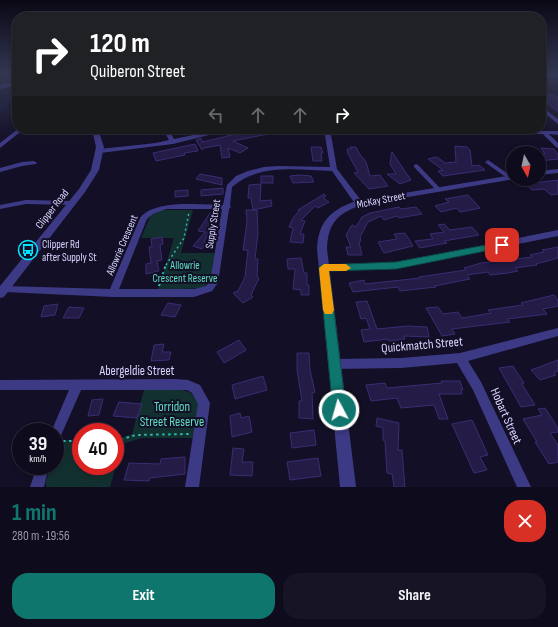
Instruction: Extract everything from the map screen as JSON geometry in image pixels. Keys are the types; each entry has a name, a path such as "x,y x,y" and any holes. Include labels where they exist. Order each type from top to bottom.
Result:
{"street":[{"path":"546,111 558,122"},
{"path":"546,132 558,133"},
{"path":"0,146 15,134"},
{"name":"Clipper Road","path":"2,292 72,203 95,170 100,151 98,134"},
{"path":"169,134 173,142"},
{"path":"100,151 138,148 208,134"},
{"path":"328,134 334,169 359,203"},
{"path":"546,134 558,146"},
{"path":"488,162 506,174"},
{"path":"0,170 22,164 34,163"},
{"path":"416,166 438,189"},
{"name":"Supply Street","path":"2,292 157,294 194,293 209,289 214,283 227,207 229,186 234,180 244,174 266,169 334,169"},
{"path":"546,172 558,171"},
{"name":"McKay Street","path":"348,487 322,249 324,229 338,213 359,203 506,178"},
{"path":"1,205 26,202 72,203"},
{"name":"Allowrie Crescent","path":"113,293 146,215 158,208 227,207"},
{"path":"324,268 396,266 558,233"},
{"name":"Quickmatch Street","path":"334,364 401,363 460,358 558,332"},
{"name":"Hobart Street","path":"460,358 478,386 524,487"},
{"name":"Abergeldie Street","path":"0,385 188,385 196,389 204,403 192,487"},
{"path":"63,423 77,385"},
{"path":"37,487 40,475"}],"path":[{"path":"157,294 167,261 184,238 190,208"},
{"path":"124,438 136,434 199,434"}],"green space":[{"name":"Allowrie Crescent Reserve","path":"162,210 193,210 181,253 215,253 211,280 204,288 158,290 174,238 141,238 151,215"},
{"name":"Torridon Street Reserve","path":"144,390 183,390 195,397 198,406 193,438 142,438 124,443 124,437 132,434"},
{"name":"Torridon Street Reserve","path":"64,440 72,440 72,475 113,475 110,487 46,487 48,475 64,475"}],"building":[{"path":"546,98 558,98 558,112 546,102"},
{"path":"236,134 272,134 233,141 248,148 240,153 228,148 230,157 222,158 220,145 204,148 202,150 196,140 201,138 202,142"},
{"path":"195,144 198,151 184,153 185,155 156,161 153,153"},
{"path":"455,146 467,147 470,150 472,166 479,165 485,170 443,176 438,171 443,170 428,159 437,157 445,163 456,162"},
{"path":"311,147 321,147 323,153 321,154 322,161 313,161"},
{"path":"350,147 356,147 366,162 370,176 380,175 388,186 369,189 354,173 358,172 348,154 347,149 351,149"},
{"path":"546,148 554,149 558,154 558,159 546,160"},
{"path":"392,152 411,180 400,184 387,174 396,174 390,164"},
{"path":"200,174 222,178 222,185 196,179"},
{"path":"261,176 273,176 273,183 261,183"},
{"path":"290,176 311,176 314,182 293,183"},
{"path":"558,180 558,194 551,195 544,189 532,190 528,186 546,186 546,182"},
{"path":"261,184 260,201 271,200 272,206 253,210 251,198 248,198 249,185"},
{"path":"223,188 223,194 201,196 201,190"},
{"path":"188,190 188,196 175,197 175,191"},
{"path":"324,194 326,196 323,198 329,202 318,208 315,206 301,220 305,221 300,234 304,234 303,243 290,242 293,228 289,227 293,218 300,210 298,210"},
{"path":"468,195 480,208 460,212 457,208 441,212 435,206 449,202 445,199"},
{"path":"399,207 401,209 416,207 422,214 399,218 397,216 384,220 381,216 368,222 360,237 361,241 359,242 362,255 348,255 346,247 351,247 346,235 352,225 356,227 362,217 370,213"},
{"path":"246,210 257,210 258,233 255,259 258,259 257,277 259,278 251,295 253,297 243,303 233,293 238,291 245,277 248,250 243,250 247,222"},
{"path":"210,213 218,214 204,242 207,243 202,249 193,246 205,232 198,231"},
{"path":"444,224 450,230 472,227 479,235 444,241 447,243 420,248 415,241 433,239 430,234 444,232 438,225"},
{"path":"405,233 413,246 384,253 378,242 397,239 394,234"},
{"path":"162,237 163,244 160,245 162,260 157,261 159,271 146,274 146,264 151,263 149,247 152,247 151,239"},
{"path":"558,247 558,258 536,264 537,265 515,268 518,271 508,273 490,275 488,272 467,275 470,279 435,286 436,287 400,291 398,287 353,292 349,283 364,280 365,284 420,278 419,277 466,270 464,268 481,263 532,257 530,255 544,252 542,250"},
{"path":"301,258 304,273 307,273 309,295 301,295 301,290 293,289 295,269 288,269 287,259"},
{"path":"554,295 558,300 558,306 543,309 547,314 507,319 510,322 452,329 455,334 442,336 426,308 438,307 443,314 458,312 462,318 491,313 488,310 523,305 521,303"},
{"path":"367,301 377,329 408,326 427,327 429,337 404,336 405,339 389,341 388,339 364,342 361,330 370,329 366,318 361,319 356,302"},
{"path":"168,303 181,305 175,317 161,315"},
{"path":"58,304 55,315 41,317 44,306"},
{"path":"69,307 84,308 79,318 63,318"},
{"path":"239,340 246,350 224,363 217,352"},
{"path":"164,344 162,352 171,352 169,360 151,361 154,345"},
{"path":"297,353 309,353 310,370 315,392 312,393 313,419 299,418 299,401 302,401 297,370"},
{"path":"558,360 558,371 554,373 556,375 540,380 531,370"},
{"path":"513,366 524,383 522,384 535,405 521,407 499,368"},
{"path":"263,376 267,390 235,399 232,385"},
{"path":"441,381 460,381 463,390 461,390 462,394 439,394 448,419 439,419 434,405 401,408 397,398 371,401 366,385 385,383 387,388 442,383"},
{"path":"103,399 99,415 88,416 92,400"},
{"path":"119,402 142,404 137,418 113,416"},
{"path":"545,408 558,428 558,432 550,433 558,445 558,462 549,464 523,419 542,415 538,409"},
{"path":"240,413 241,418 249,416 252,432 232,437 230,416"},
{"path":"377,418 399,423 398,450 402,450 405,487 394,487 392,474 387,473 383,428 376,426"},
{"path":"472,420 488,455 480,457 487,470 474,473 452,424"},
{"path":"314,430 316,445 292,448 290,433"},
{"path":"233,448 244,449 242,462 253,462 252,476 230,475"},
{"path":"185,457 185,474 150,478 149,481 124,480 129,463 160,464 161,459"},
{"path":"318,458 321,476 290,480 287,462"}],"waterway":[{"path":"0,112 11,98"}],"slow traffic":[{"path":"329,310 324,268 346,268"}],"place":[{"name":"Clipper Rd after Supply St","path":"28,250"}],"route":[{"path":"339,410 324,268 396,266 502,245"}]}
